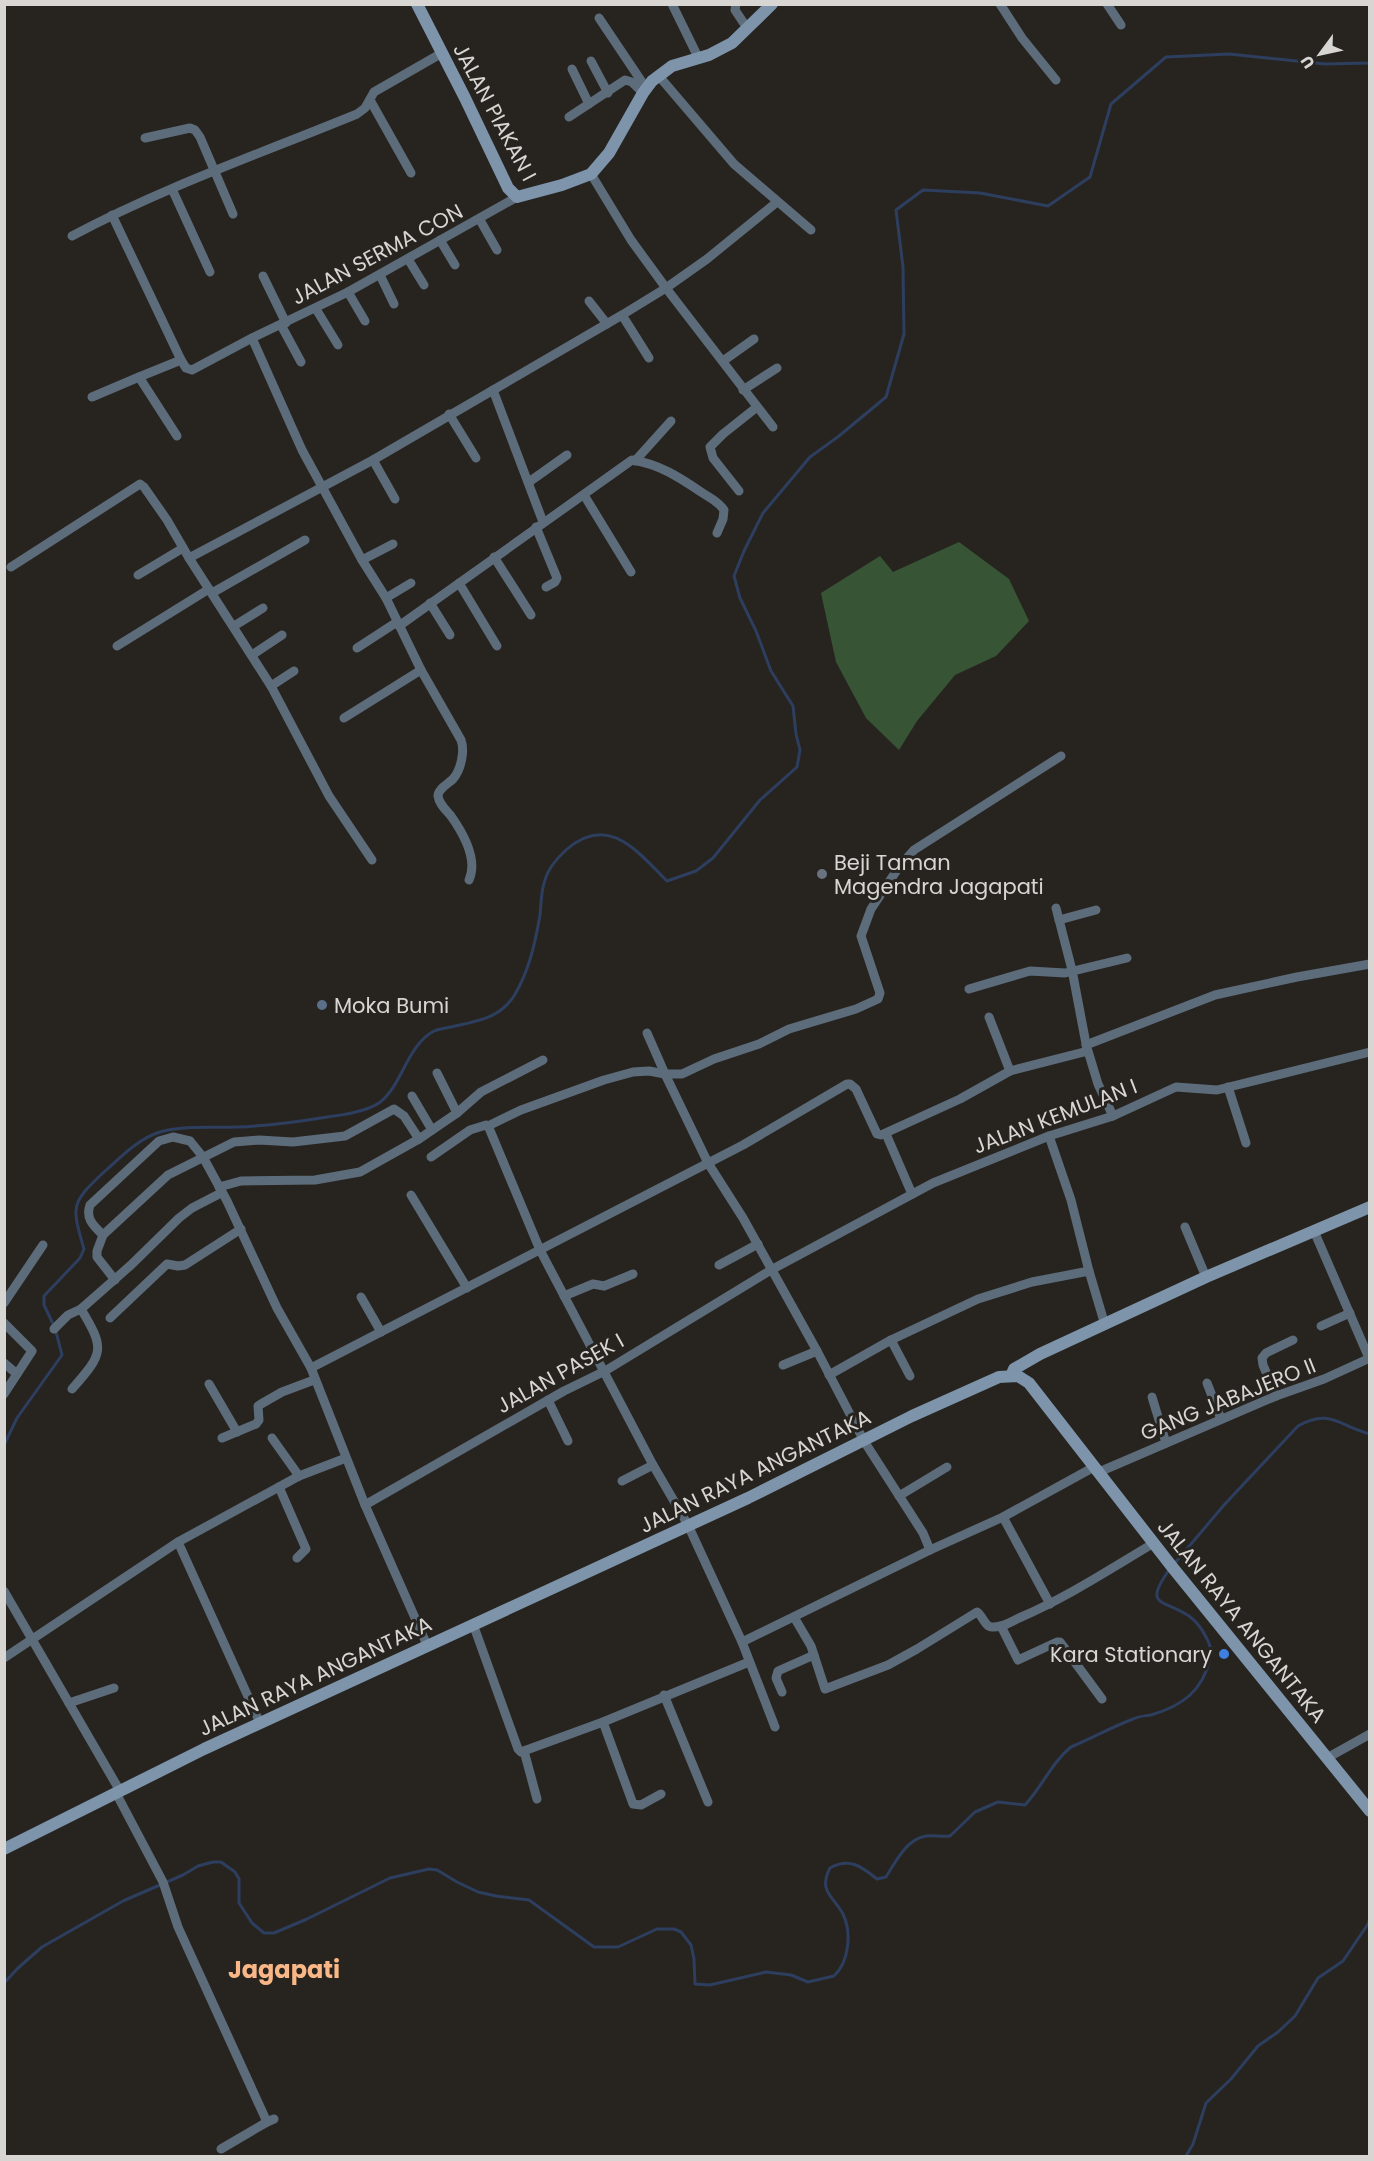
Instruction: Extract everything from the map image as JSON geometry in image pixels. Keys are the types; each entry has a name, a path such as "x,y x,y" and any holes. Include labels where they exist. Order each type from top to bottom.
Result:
{"main road":[{"name":"JALAN PIAKAN I","path":"417,4 508,188 517,197 562,185 591,174 609,153 645,90 658,75 672,66 709,55 732,42 768,6"},
{"path":"1011,1376 1014,1369 1028,1360 1103,1320 1370,1208"},
{"name":"JALAN RAYA ANGANTAKA","path":"4,1849 260,1724 688,1525 912,1416 999,1377 1011,1376 1018,1376 1029,1383 1097,1469 1148,1547 1164,1555 1370,1811"}],"street":[{"path":"672,4 699,57"},
{"path":"736,4 735,10 747,28"},
{"path":"1000,4 1022,38 1056,80"},
{"path":"1107,4 1121,25"},
{"path":"599,18 645,90"},
{"path":"72,236 112,215 172,189 357,114 365,108 374,92 442,53"},
{"path":"591,62 608,93"},
{"path":"572,69 589,104"},
{"path":"658,75 734,164 811,230"},
{"path":"569,117 628,80 645,90"},
{"path":"370,100 411,173"},
{"path":"145,138 190,128 195,130 233,214"},
{"path":"591,174 632,240 666,288 723,361 742,390 773,427"},
{"path":"172,189 210,272"},
{"name":"JALAN SERMA CON","path":"181,360 186,368 192,370 380,275 517,197"},
{"path":"189,558 373,460 622,315 707,259 777,202"},
{"path":"92,397 181,360 112,215"},
{"path":"480,220 497,250"},
{"path":"440,240 455,265"},
{"path":"408,259 424,285"},
{"path":"380,275 394,304"},
{"path":"263,276 301,362"},
{"path":"348,292 365,321"},
{"path":"589,301 607,324"},
{"path":"315,309 338,345"},
{"path":"622,315 649,358"},
{"path":"252,338 297,441 362,560 386,598 421,670 464,747 456,776 439,791 438,795 441,804 456,824 468,848 473,865 469,880"},
{"path":"723,361 754,339"},
{"path":"742,390 777,368"},
{"path":"139,376 177,436"},
{"path":"493,390 529,482 557,578 555,582 546,587"},
{"path":"739,491 713,458 710,447 757,407"},
{"path":"449,414 476,458"},
{"path":"635,461 671,421"},
{"path":"529,482 567,455"},
{"path":"373,460 395,499"},
{"path":"357,648 430,603 630,461 651,464 676,475 717,502 724,510 717,533"},
{"path":"11,567 140,484 144,487 271,686 329,796 372,860"},
{"path":"584,495 631,572"},
{"path":"117,646 210,591 305,540"},
{"path":"362,560 393,544"},
{"path":"138,575 183,548"},
{"path":"494,557 531,615"},
{"path":"459,583 497,646"},
{"path":"386,598 411,584"},
{"path":"430,603 450,635"},
{"path":"234,626 263,608"},
{"path":"252,655 282,634"},
{"path":"344,718 421,670"},
{"path":"271,686 294,671"},
{"path":"431,1157 470,1130 488,1126 542,1101 633,1072 682,1074 714,1059 759,1044 789,1029 856,1009 878,999 880,993 861,936 871,909 899,867 914,850 1061,756"},
{"path":"1056,908 1072,970 1087,1048 1098,1084 1113,1116"},
{"path":"1059,920 1096,910"},
{"path":"969,989 1030,971 1054,973 1127,958"},
{"path":"310,1368 743,1145 847,1084 856,1089 877,1134 885,1134 960,1099 1010,1071 1087,1048 1215,995 1296,976 1370,964"},
{"path":"989,1017 1010,1071"},
{"path":"647,1034 708,1163 758,1244 864,1441 923,1533 930,1550"},
{"name":"JALAN KEMULAN I","path":"771,1270 933,1183 1049,1136 1113,1116 1176,1087 1211,1090 1228,1087 1370,1052"},
{"path":"54,1329 68,1315 81,1309 115,1280 179,1218 192,1208 224,1197 241,1181 315,1180 360,1172 419,1139 457,1113 481,1092 543,1060"},
{"path":"437,1073 457,1113"},
{"path":"1228,1087 1246,1143"},
{"path":"412,1096 432,1130"},
{"path":"115,1280 97,1257 103,1235 168,1175 203,1157 240,1141 293,1142 345,1136 394,1109 400,1112 419,1139"},
{"path":"488,1126 540,1250 653,1465 688,1525 742,1642 775,1727"},
{"path":"885,1134 912,1194"},
{"path":"1049,1136 1071,1200 1103,1320"},
{"path":"103,1235 91,1223 90,1205 159,1141 172,1137 187,1139 203,1157 241,1228 277,1308 310,1368 365,1504 427,1645"},
{"path":"411,1195 467,1288"},
{"path":"1185,1227 1206,1277"},
{"path":"110,1318 167,1264 185,1265 241,1228"},
{"path":"1314,1231 1369,1358"},
{"path":"718,1265 758,1244"},
{"path":"4,1304 43,1245"},
{"name":"JALAN PASEK I","path":"365,1504 548,1400 605,1371 771,1270"},
{"path":"829,1375 891,1340 996,1293 1032,1282 1089,1271"},
{"path":"564,1296 593,1284 604,1286 633,1274"},
{"path":"362,1297 381,1332"},
{"path":"72,1389 91,1368 97,1352 96,1334 81,1309"},
{"path":"1321,1326 1350,1313"},
{"path":"4,1323 32,1351 4,1394"},
{"path":"891,1340 910,1376"},
{"path":"1276,1396 1262,1358 1266,1353 1293,1340"},
{"path":"783,1365 817,1351"},
{"name":"GANG JABAJERO II","path":"742,1642 1003,1517 1097,1469 1166,1443 1276,1396 1324,1379 1369,1358"},
{"path":"4,1363 17,1374"},
{"path":"222,1438 258,1422 258,1406 282,1392 314,1380"},
{"path":"1207,1383 1221,1419"},
{"path":"209,1384 237,1432"},
{"path":"1152,1397 1166,1443"},
{"path":"548,1400 568,1441"},
{"path":"272,1438 299,1476"},
{"path":"4,1658 33,1641 178,1542 299,1476 346,1458"},
{"path":"622,1481 653,1465"},
{"path":"899,1496 947,1467"},
{"path":"279,1487 306,1549 297,1558"},
{"path":"1003,1517 1050,1604"},
{"path":"178,1542 260,1724"},
{"path":"794,1617 814,1654 825,1689 878,1669 908,1654 977,1612 981,1614 988,1627 1001,1626 1050,1604 1148,1547"},
{"path":"4,1591 118,1792 163,1882 178,1928 271,2121 220,2149"},
{"path":"473,1624 520,1752 603,1722 749,1662"},
{"path":"1001,1626 1018,1660 1060,1642 1102,1699"},
{"path":"782,1692 776,1678 778,1671 814,1654"},
{"path":"69,1703 114,1688"},
{"path":"664,1695 708,1802"},
{"path":"603,1722 633,1804 641,1805 661,1794"},
{"path":"1327,1758 1368,1737"},
{"path":"524,1751 537,1799"}],"green space":[{"path":"959,542 1009,579 1029,621 996,656 955,675 917,721 899,750 866,718 836,662 821,593 880,556 893,572"}],"waterway":[{"path":"4,1445 17,1418 62,1355 55,1328 44,1305 44,1296 80,1258 84,1249 76,1213 80,1198 124,1154 137,1143 169,1130 293,1122 354,1113 379,1103 394,1086 417,1046 425,1038 436,1030 486,1018 501,1010 514,996 524,977 534,947 545,878 552,865 566,850 581,839 595,835 609,836 633,848 667,881 696,871 713,858 760,800 797,767 800,750 793,706 771,671 756,631 740,598 734,576 763,513 810,457 886,397 904,334 903,267 896,210 923,190 980,193 1048,206 1090,177 1111,104 1166,57 1229,54 1325,64 1370,63"},
{"path":"1175,1563 1224,1505 1298,1426 1309,1421 1327,1419 1370,1434"},
{"path":"4,1983 42,1947 123,1901 183,1875 198,1866 213,1862 221,1862 235,1872 239,1879 239,1903 252,1923 264,1933 274,1933 307,1919 390,1878 429,1869 437,1870 478,1892 529,1900 594,1947 618,1947 657,1929 674,1929 681,1932 691,1945 695,1984 710,1985 766,1972 791,1975 808,1982 834,1976 846,1955 848,1930 843,1914 826,1888 830,1868 850,1863 861,1867 877,1879 886,1877 902,1852 919,1838 950,1836 975,1812 998,1802 1025,1805 1058,1760 1071,1747 1117,1725 1172,1707 1190,1696 1207,1670 1211,1655 1210,1647 1203,1631 1194,1620 1159,1600 1158,1590 1169,1570"},
{"path":"1186,2156 1193,2144 1206,2103 1231,2079 1258,2046 1295,2016 1318,1978 1343,1961 1370,1918"}],"place":[{"name":"Beji Taman Magendra Jagapati","path":"822,874"},
{"name":"Moka Bumi","path":"322,1005"},
{"name":"Kara Stationary","path":"1224,1654"}],"district":[{"name":"Jagapati","path":"284,1969"}]}
